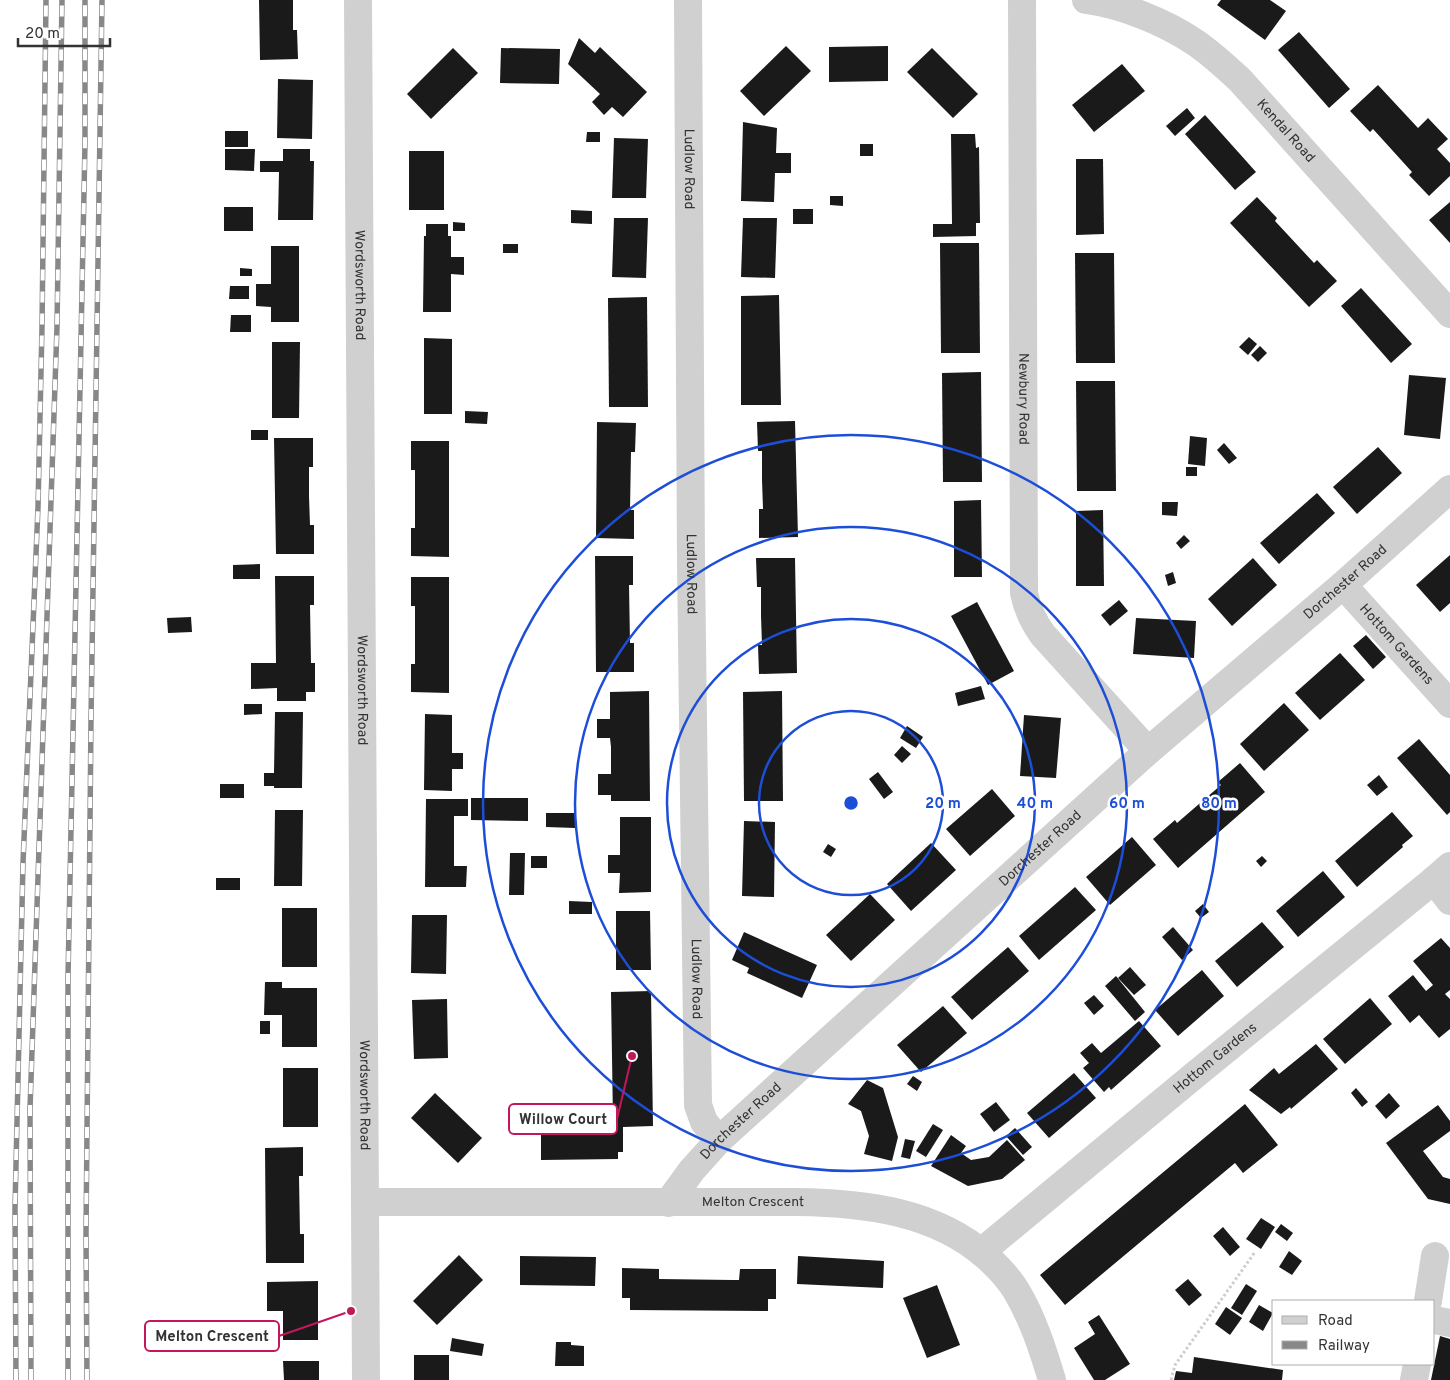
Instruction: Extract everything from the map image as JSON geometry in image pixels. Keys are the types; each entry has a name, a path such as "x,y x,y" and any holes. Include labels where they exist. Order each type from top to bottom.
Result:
{"street":[{"name":"Wordsworth Road","path":"358,0 366,1380"},
{"name":"Ludlow Road","path":"688,0 691,554 698,1105 704,1122 719,1140"},
{"name":"Newbury Road","path":"1022,0 1024,593 1026,605 1033,621 1043,635 1148,752"},
{"name":"Kendal Road","path":"1086,0 1102,2 1130,10 1196,43 1220,61 1240,80 1450,314"},
{"name":"Dorchester Road","path":"668,1202 692,1170 719,1140 1148,752 1343,585 1450,489"},
{"name":"Hottom Gardens","path":"1343,585 1450,704"},
{"name":"Hottom Gardens","path":"981,1252 1188,1080 1445,882"},
{"name":"Melton Crescent","path":"365,1202 797,1202 836,1203 896,1212 949,1230 981,1252 1005,1276 1016,1290 1036,1333 1052,1380"},
{"path":"1428,1300 1435,1256"},
{"path":"1435,1320 1450,1323"},
{"path":"1414,1380 1417,1365"}],"path":[{"path":"1171,1380 1175,1365 1255,1252"}],"building":[{"path":"259,0 293,0 293,30 297,30 298,59 260,60"},
{"path":"1221,0 1270,0 1286,11 1265,40 1217,5"},
{"path":"1299,32 1350,89 1329,108 1278,50"},
{"path":"579,38 595,53 600,47 647,92 623,117 612,107 604,115 592,102 600,94 568,64"},
{"path":"786,46 811,71 764,116 740,91"},
{"path":"888,46 888,81 829,82 829,47"},
{"path":"453,48 478,73 431,119 407,94"},
{"path":"501,48 560,49 559,84 500,83"},
{"path":"932,48 978,94 953,118 907,72"},
{"path":"1122,64 1145,91 1094,132 1072,105"},
{"path":"278,79 313,80 312,139 277,138"},
{"path":"1378,85 1418,128 1428,118 1448,139 1437,149 1450,163 1450,176 1429,196 1409,175 1412,172 1373,129 1370,132 1350,111"},
{"path":"1187,108 1195,118 1175,136 1166,126"},
{"path":"1205,115 1256,172 1235,190 1185,134"},
{"path":"743,122 777,128 776,153 791,153 791,173 775,173 774,202 741,201"},
{"path":"225,131 248,131 248,147 225,147"},
{"path":"587,132 600,132 600,142 586,142"},
{"path":"951,134 975,134 976,148 979,147 980,223 976,223 976,236 933,237 933,224 952,224"},
{"path":"614,138 648,139 646,198 612,198"},
{"path":"860,144 873,144 873,156 860,156"},
{"path":"225,149 255,149 254,171 225,170"},
{"path":"283,149 310,149 310,161 314,161 313,220 278,220 279,172 260,172 260,161 283,161"},
{"path":"409,151 444,151 444,210 409,210"},
{"path":"1076,159 1103,159 1104,234 1076,235"},
{"path":"830,196 843,196 843,206 830,205"},
{"path":"1257,197 1277,218 1275,221 1314,263 1317,260 1337,281 1309,307 1230,223"},
{"path":"1450,202 1450,243 1429,220"},
{"path":"224,207 253,207 253,231 224,231"},
{"path":"793,209 813,209 813,224 793,224"},
{"path":"571,210 592,211 592,224 571,223"},
{"path":"614,218 648,218 646,278 612,277"},
{"path":"743,218 777,218 775,278 741,277"},
{"path":"453,222 465,223 465,231 453,231"},
{"path":"426,224 448,224 448,236 451,236 451,257 464,257 464,275 451,274 451,312 423,312 424,236 426,236"},
{"path":"940,243 979,243 980,353 941,353"},
{"path":"503,244 518,244 518,253 503,253"},
{"path":"271,246 299,246 299,322 271,322 271,307 256,306 256,284 271,284"},
{"path":"1075,253 1114,253 1115,363 1076,363"},
{"path":"240,268 252,269 252,276 240,276"},
{"path":"230,286 249,286 249,299 229,299"},
{"path":"1361,288 1412,344 1391,363 1341,306"},
{"path":"779,295 781,405 741,405 741,296"},
{"path":"647,297 648,407 609,407 608,298"},
{"path":"231,315 251,315 251,332 230,332"},
{"path":"1249,337 1257,344 1248,355 1239,347"},
{"path":"424,338 452,339 452,414 424,414"},
{"path":"272,342 300,342 299,418 272,418"},
{"path":"1260,346 1267,353 1258,362 1251,355"},
{"path":"981,372 982,482 943,482 942,373"},
{"path":"1409,375 1446,378 1440,439 1404,435"},
{"path":"1076,381 1115,381 1116,491 1077,491"},
{"path":"465,411 488,412 487,424 465,423"},
{"path":"795,421 798,537 759,538 759,509 763,509 762,451 758,451 757,422"},
{"path":"597,422 636,423 635,452 631,452 630,510 634,510 634,539 596,538"},
{"path":"251,430 268,430 268,440 251,440"},
{"path":"1190,436 1207,438 1205,466 1188,464"},
{"path":"274,438 313,438 313,467 309,467 309,496 310,525 314,525 314,554 276,554"},
{"path":"411,441 449,441 449,557 411,556 411,528 415,528 415,470 411,470"},
{"path":"1224,443 1237,458 1229,464 1217,450"},
{"path":"1378,447 1402,473 1357,514 1333,487"},
{"path":"1186,467 1197,467 1197,476 1186,476"},
{"path":"1317,493 1335,513 1279,564 1260,543"},
{"path":"981,500 982,577 954,577 954,501"},
{"path":"1162,502 1178,502 1177,516 1162,515"},
{"path":"1103,510 1104,586 1076,586 1076,511"},
{"path":"1184,535 1190,541 1181,549 1176,543"},
{"path":"1450,555 1450,603 1440,612 1416,585"},
{"path":"595,556 633,556 633,585 629,585 630,643 634,643 634,672 596,672"},
{"path":"756,558 795,558 797,673 759,674 758,645 762,645 761,587 757,587"},
{"path":"1253,558 1277,585 1232,626 1208,599"},
{"path":"260,564 260,579 233,579 233,565"},
{"path":"1173,572 1176,583 1168,586 1165,575"},
{"path":"275,576 314,576 314,605 310,605 311,663 315,663 315,692 306,692 306,701 277,701 277,688 251,689 251,663 276,663"},
{"path":"411,577 449,577 449,693 411,692 411,664 415,664 415,606 411,606"},
{"path":"1119,600 1128,611 1110,626 1101,615"},
{"path":"977,602 1014,671 988,685 951,616"},
{"path":"191,617 192,632 168,633 167,618"},
{"path":"1136,618 1196,621 1194,658 1133,654"},
{"path":"1366,635 1386,657 1373,669 1353,646"},
{"path":"1340,653 1365,680 1320,720 1295,693"},
{"path":"981,686 985,699 958,706 955,693"},
{"path":"649,691 650,801 611,801 611,795 598,795 598,774 611,774 611,747 610,738 597,738 597,719 610,719 610,692"},
{"path":"782,691 783,801 744,801 743,692"},
{"path":"1284,703 1309,730 1264,771 1240,744"},
{"path":"244,704 262,704 262,714 244,715"},
{"path":"275,712 303,712 302,788 264,786 264,773 274,773"},
{"path":"425,714 452,715 452,753 463,753 463,769 452,769 452,791 424,790"},
{"path":"1024,715 1061,718 1056,778 1020,776"},
{"path":"907,726 923,737 916,748 900,738"},
{"path":"1419,739 1450,775 1450,812 1447,815 1397,758"},
{"path":"902,746 911,754 902,763 894,755"},
{"path":"1240,763 1265,792 1178,868 1153,839 1175,820 1177,823 1221,785 1218,782"},
{"path":"878,772 893,792 884,799 869,779"},
{"path":"1379,775 1388,787 1377,796 1367,785"},
{"path":"220,784 244,784 244,798 220,798"},
{"path":"992,789 1015,816 970,856 946,829"},
{"path":"471,798 528,798 528,821 471,820"},
{"path":"426,799 468,799 468,816 454,816 454,866 467,866 466,887 425,887"},
{"path":"275,810 303,810 302,886 274,886"},
{"path":"1392,812 1413,836 1357,887 1335,861"},
{"path":"546,813 575,813 575,828 546,827"},
{"path":"620,817 651,817 651,892 619,893 620,873 608,873 608,855 620,855"},
{"path":"744,821 775,822 774,897 742,896"},
{"path":"1132,837 1156,865 1110,905 1086,877"},
{"path":"931,843 956,870 911,911 887,884"},
{"path":"828,844 836,849 831,857 823,852"},
{"path":"510,853 525,853 524,895 509,895"},
{"path":"531,856 547,856 547,868 531,868"},
{"path":"1262,856 1267,861 1261,867 1256,861"},
{"path":"1323,871 1345,897 1298,937 1276,911"},
{"path":"216,878 240,878 240,890 216,890"},
{"path":"1075,887 1096,910 1039,960 1019,936"},
{"path":"870,894 895,920 851,961 826,935"},
{"path":"569,901 592,902 592,914 569,914"},
{"path":"1203,904 1209,912 1201,918 1195,911"},
{"path":"282,908 317,908 317,967 282,967"},
{"path":"616,911 650,911 651,970 616,970"},
{"path":"412,915 447,915 446,974 411,973"},
{"path":"1262,922 1284,947 1237,987 1215,961"},
{"path":"1173,927 1193,950 1182,960 1162,937"},
{"path":"744,932 817,965 802,998 747,973 749,968 732,960"},
{"path":"1441,938 1450,948 1450,990 1445,994 1450,999 1450,1029 1439,1038 1419,1015 1410,1023 1388,996 1413,975 1426,991 1433,985 1413,961"},
{"path":"1008,947 1029,971 972,1020 951,997"},
{"path":"1130,967 1146,985 1134,995 1118,978"},
{"path":"1202,970 1224,996 1178,1036 1155,1010"},
{"path":"1116,976 1145,1012 1135,1021 1105,986"},
{"path":"265,982 282,982 282,988 317,988 317,1047 282,1047 282,1015 264,1015"},
{"path":"651,991 653,1126 623,1127 623,1152 618,1152 618,1159 541,1160 541,1123 613,1121 611,992"},
{"path":"1094,995 1104,1006 1094,1015 1084,1003"},
{"path":"1370,998 1392,1024 1345,1064 1323,1039"},
{"path":"447,999 448,1058 414,1059 412,1000"},
{"path":"943,1006 967,1033 921,1072 897,1045"},
{"path":"260,1021 270,1021 270,1034 260,1034"},
{"path":"1139,1021 1161,1046 1111,1090 1109,1087 1104,1092 1083,1068 1089,1063 1080,1053 1092,1043 1101,1053"},
{"path":"1316,1044 1338,1069 1291,1109 1290,1107 1281,1114 1249,1090 1274,1068 1279,1074"},
{"path":"283,1068 318,1068 318,1127 283,1127"},
{"path":"1074,1073 1096,1098 1049,1138 1027,1113"},
{"path":"913,1076 922,1082 917,1091 907,1084"},
{"path":"867,1080 883,1088 898,1137 892,1161 864,1154 869,1136 861,1111 848,1104"},
{"path":"1356,1088 1368,1102 1362,1107 1351,1093"},
{"path":"435,1093 482,1138 458,1163 411,1118"},
{"path":"1389,1093 1400,1106 1386,1119 1375,1106"},
{"path":"996,1102 1010,1120 994,1132 980,1114"},
{"path":"1245,1104 1278,1145 1243,1173 1235,1163 1065,1305 1040,1275"},
{"path":"1438,1105 1450,1121 1450,1131 1423,1151 1443,1177 1450,1179 1450,1204 1428,1199 1386,1143"},
{"path":"933,1124 943,1130 926,1157 916,1151"},
{"path":"1015,1128 1032,1147 1023,1155 1006,1136"},
{"path":"951,1135 966,1146 961,1153 971,1160 989,1157 1007,1140 1025,1160 1002,1179 968,1186 931,1166"},
{"path":"905,1139 915,1141 910,1159 901,1157"},
{"path":"303,1147 303,1176 299,1176 300,1234 304,1234 304,1263 266,1263 265,1148"},
{"path":"1261,1218 1275,1227 1261,1249 1246,1239"},
{"path":"1281,1224 1293,1233 1287,1241 1275,1232"},
{"path":"1223,1227 1240,1247 1230,1256 1213,1236"},
{"path":"1289,1251 1302,1261 1292,1275 1279,1267"},
{"path":"459,1255 483,1280 437,1325 413,1301"},
{"path":"520,1256 596,1257 595,1286 520,1285"},
{"path":"798,1256 884,1261 883,1288 797,1284"},
{"path":"622,1268 659,1269 659,1279 733,1280 739,1280 740,1269 776,1269 776,1299 768,1299 768,1311 630,1310 630,1298 622,1298"},
{"path":"1188,1279 1202,1295 1189,1306 1175,1290"},
{"path":"318,1281 318,1340 283,1340 283,1311 267,1311 267,1282"},
{"path":"1246,1284 1257,1291 1242,1315 1231,1308"},
{"path":"937,1285 960,1345 927,1358 903,1298"},
{"path":"1259,1305 1272,1312 1263,1331 1249,1322"},
{"path":"1226,1307 1242,1318 1230,1335 1215,1324"},
{"path":"1099,1315 1130,1364 1105,1380 1094,1380 1074,1348 1095,1334 1088,1322"},
{"path":"1440,1336 1450,1339 1450,1380 1431,1380"},
{"path":"452,1338 484,1344 482,1356 450,1351"},
{"path":"556,1342 571,1342 571,1345 584,1346 584,1366 555,1366"},
{"path":"414,1355 449,1355 449,1380 414,1380"},
{"path":"1194,1357 1283,1370 1282,1380 1174,1380 1176,1371 1192,1373"},
{"path":"283,1361 319,1361 319,1380 284,1380"}],"railway":[{"path":"16,1380 15,1208 23,863 38,507 46,0"},
{"path":"31,1380 30,1109 57,327 62,0"},
{"path":"68,1380 68,977 85,143 85,0"},
{"path":"87,1380 86,1234 91,720 102,0"}],"place":[{"name":"Willow Court","path":"632,1056"},
{"name":"Melton Crescent","path":"351,1311"}]}
